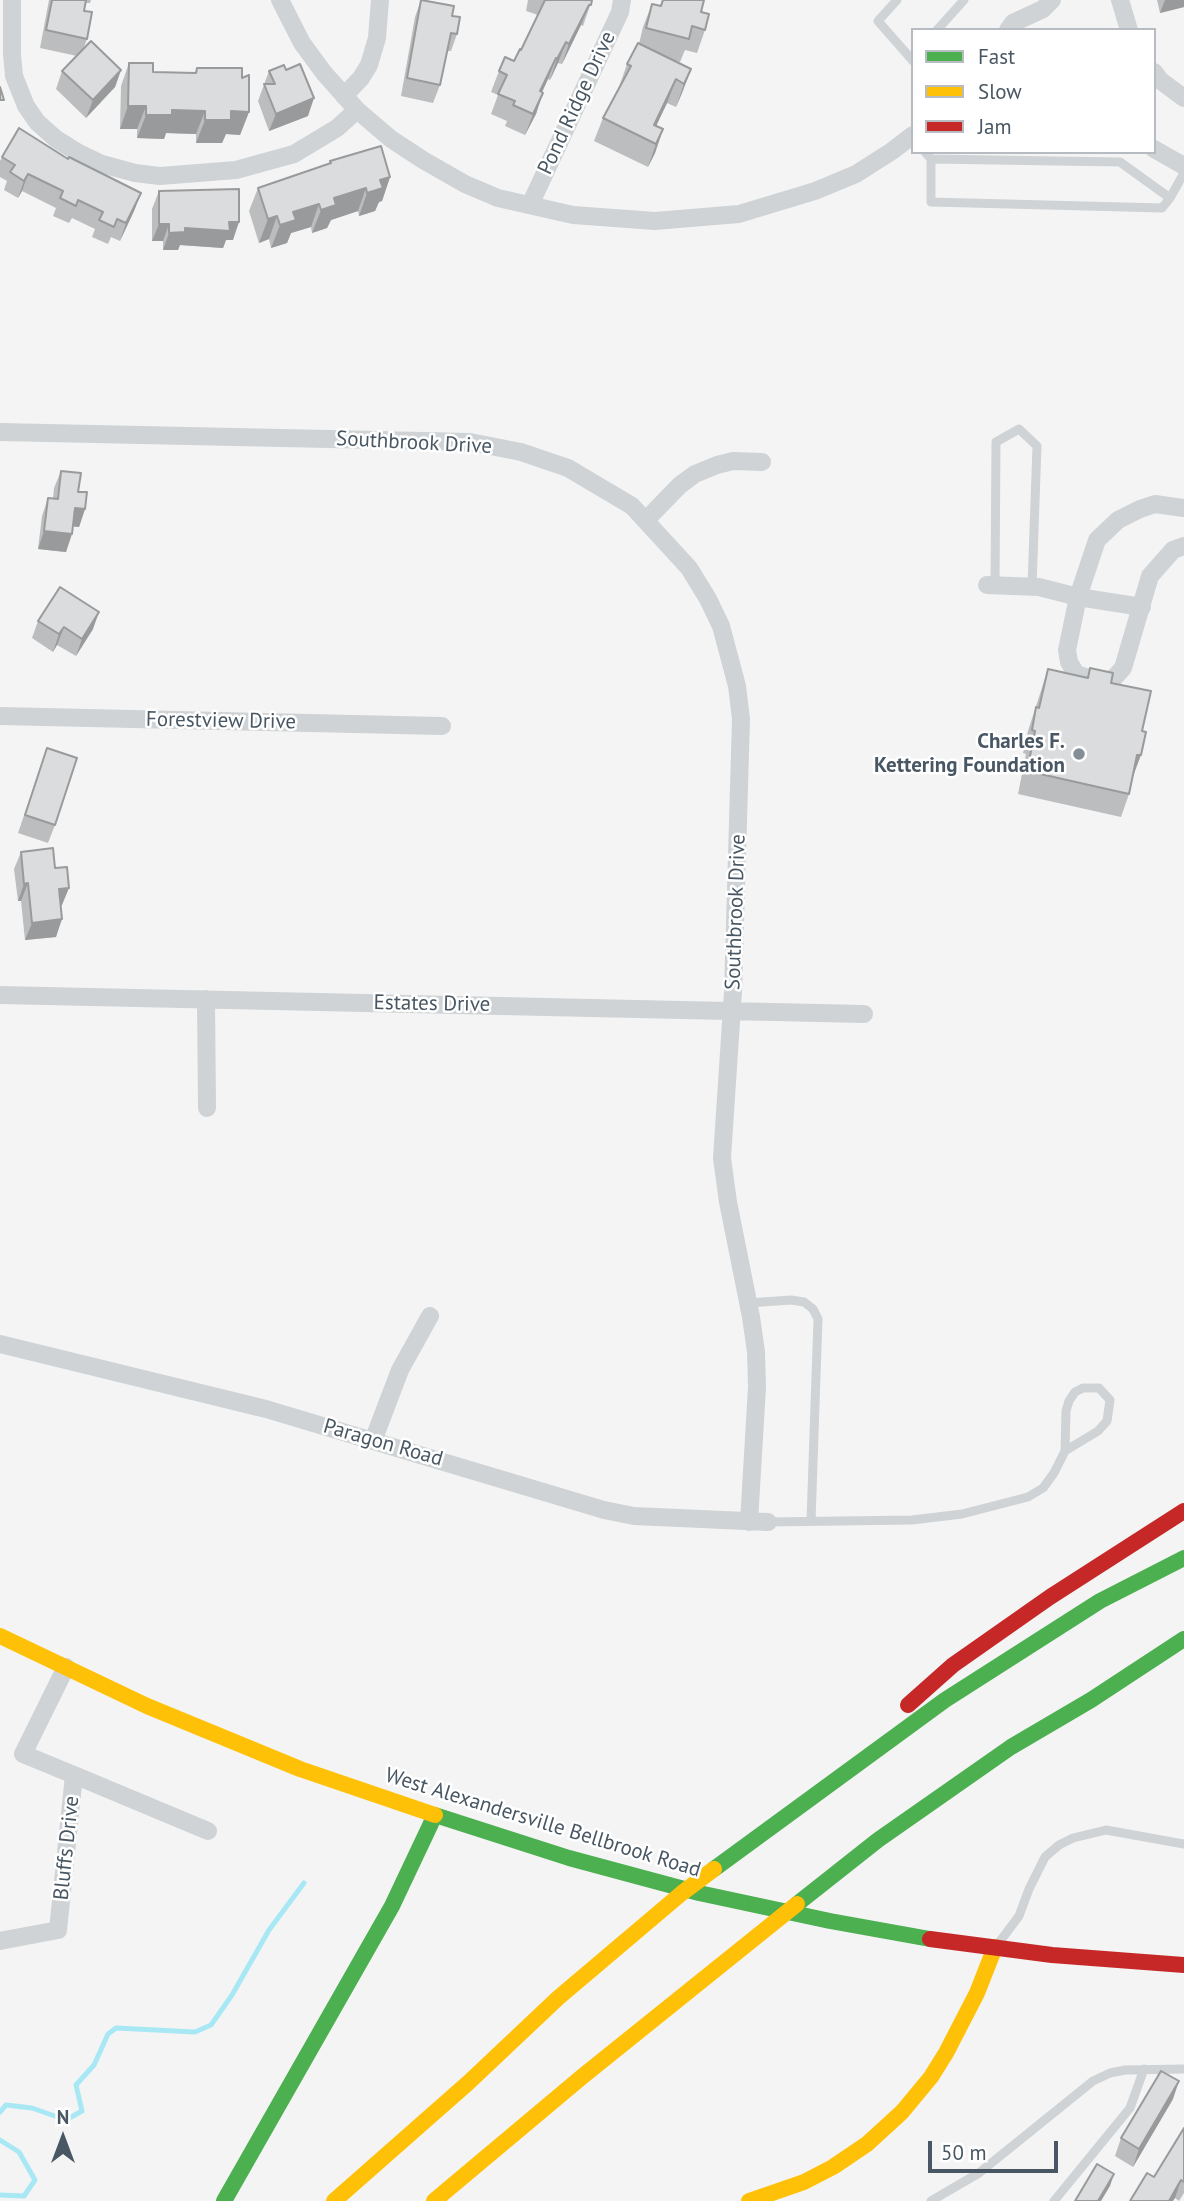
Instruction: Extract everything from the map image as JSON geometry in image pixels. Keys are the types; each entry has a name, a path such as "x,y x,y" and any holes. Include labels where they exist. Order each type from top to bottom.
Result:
{"main road":[{"path":"787,1815 953,1665 1050,1597 1184,1511"},
{"path":"334,2201 468,2084 568,1989 682,1893 945,1700 1100,1601 1184,1558"},
{"name":"West Alexandersville Bellbrook Road","path":"0,1636 147,1706 289,1764 569,1858 699,1893 902,1934 1052,1955 1184,1965"},
{"path":"434,2201 583,2076 878,1840 1011,1747 1091,1700 1184,1639"},
{"path":"1091,1700 1184,1657"},
{"path":"224,2201 392,1906 435,1815"},
{"path":"749,2201 804,2182 833,2167 867,2144 902,2112 931,2077 946,2053 977,1993 995,1947"}],"street":[{"path":"12,0 13,65 18,88 26,106 37,122 56,139 103,164 135,173 160,176 236,170 294,154 337,128 357,110"},
{"path":"280,0 302,43 344,96 391,139 465,184 495,197 573,215 644,220 739,214 815,191 856,174 911,137"},
{"path":"344,96 369,65 377,38 380,0"},
{"name":"Pond Ridge Drive","path":"530,205 620,12 622,0"},
{"path":"1013,28 1052,0"},
{"path":"1120,0 1128,28"},
{"path":"1156,81 1184,98"},
{"path":"1156,150 1184,166"},
{"name":"Southbrook Drive","path":"0,432 470,442 539,456 568,468 632,506 689,568 708,599 724,636 737,686 741,719 732,1010 722,1158 756,1352 757,1387 749,1522"},
{"path":"646,520 680,485 695,474 733,461 762,462"},
{"path":"1184,508 1156,504 1118,520 1097,540 1078,597 1067,650 1069,662 1076,674 1102,682 1114,678 1123,668 1150,576 1173,550 1184,546"},
{"path":"991,585 1032,586 1078,597 1142,607"},
{"name":"Forestview Drive","path":"0,716 442,726"},
{"name":"Estates Drive","path":"0,995 864,1014"},
{"path":"206,999 206,1108"},
{"path":"373,1441 400,1370 430,1316"},
{"name":"Paragon Road","path":"0,1344 266,1409 604,1510 634,1516 768,1522"},
{"name":"Bluffs Drive","path":"0,1941 58,1930 75,1775 23,1754 66,1667"},
{"path":"75,1775 208,1831"}],"lane":[{"path":"897,0 878,21 911,58"},
{"path":"939,28 964,0"},
{"path":"1170,198 1120,162 928,156 931,202 1162,208 1170,198 1184,173"},
{"path":"991,585 996,442 1019,429 1037,446 1032,586"},
{"path":"748,1303 791,1300 804,1302 813,1309 818,1319 811,1521"},
{"path":"768,1522 912,1520 962,1514 1028,1497 1043,1488 1065,1451 1066,1411 1069,1401 1075,1392 1083,1388 1100,1388 1110,1400 1107,1421 1098,1431 1065,1451"},
{"path":"995,1947 1019,1916 1045,1857 1059,1845 1073,1838 1106,1830 1184,1844"},
{"path":"1054,2201 1130,2108 1144,2069"},
{"path":"931,2201 979,2173 1088,2084 1110,2073 1144,2069 1184,2069"}],"building":[{"path":"52,0 86,0 84,11 92,12 87,39 46,30"},
{"path":"421,0 454,6 452,16 460,17 457,34 451,33 440,85 407,78"},
{"path":"545,0 592,0 569,44 566,42 556,58 540,91 543,93 533,114 513,105 515,101 498,94 507,75 499,71 505,57 514,61"},
{"path":"663,0 704,0 701,12 709,14 705,30 692,26 689,39 646,28 652,4 661,6"},
{"path":"91,41 121,70 93,100 62,71"},
{"path":"638,43 691,69 684,84 676,79 654,125 663,129 656,144 603,118 631,66 627,64"},
{"path":"129,63 153,63 153,72 196,73 197,68 242,68 242,78 249,75 249,112 231,111 231,120 205,120 205,111 172,110 172,115 146,115 146,106 128,106"},
{"path":"300,64 314,98 276,114 264,84 275,84 269,71 284,65 286,70"},
{"path":"19,128 68,159 69,157 141,193 126,223 117,219 114,227 99,220 103,212 78,200 76,206 60,198 63,191 28,174 24,181 10,172 15,165 2,157"},
{"path":"381,146 390,177 380,180 383,188 367,193 366,188 334,198 336,205 321,210 319,204 293,212 296,220 280,225 277,216 268,219 258,188 331,163 330,161"},
{"path":"239,189 239,222 229,222 230,231 185,228 185,232 169,233 169,224 159,224 159,191"},
{"path":"61,471 81,473 78,492 87,492 85,509 75,508 72,534 44,531 48,498 58,499"},
{"path":"60,587 99,612 82,639 64,627 59,634 38,621"},
{"name":"Charles F. Kettering Foundation","path":"1090,668 1113,673 1111,683 1151,691 1142,731 1146,732 1141,755 1137,755 1129,794 1027,771 1035,731 1032,730 1036,707 1039,708 1048,669 1088,678"},
{"path":"47,748 77,758 55,825 25,815"},
{"path":"53,848 55,868 67,867 69,888 59,889 62,919 32,923 28,883 24,884 21,852"},
{"path":"1161,2071 1179,2081 1139,2149 1121,2138"},
{"path":"1184,2128 1184,2182 1181,2180 1169,2201 1130,2201 1147,2173 1154,2177"},
{"path":"1097,2164 1114,2174 1098,2201 1075,2201"}],"waterway":[{"path":"0,2112 6,2105 32,2108 66,2120 82,2111 76,2085 94,2065 108,2034 116,2028 195,2032 211,2025 232,1995 269,1930 304,1883"},
{"path":"0,2140 19,2152 35,2180 24,2196 0,2195"}],"traffic: fast":[{"path":"714,1869 945,1700 1100,1601 1184,1558"},
{"path":"797,1904 878,1840 1011,1747 1091,1700 1184,1639"},
{"path":"435,1815 569,1858 699,1893 930,1939"},
{"path":"224,2201 392,1906 435,1815"}],"traffic: slow":[{"path":"0,1636 147,1706 300,1769 435,1815"},
{"path":"334,2201 468,2083 558,1998 714,1869"},
{"path":"434,2201 583,2076 797,1904"},
{"path":"749,2201 804,2182 833,2167 867,2144 902,2112 931,2077 946,2053 977,1993 995,1947"}],"traffic: jam":[{"path":"908,1705 953,1665 1050,1597 1184,1511"},
{"path":"930,1939 1052,1955 1184,1965"}],"place":[{"name":"Charles F. Kettering Foundation","path":"1079,754"}]}
